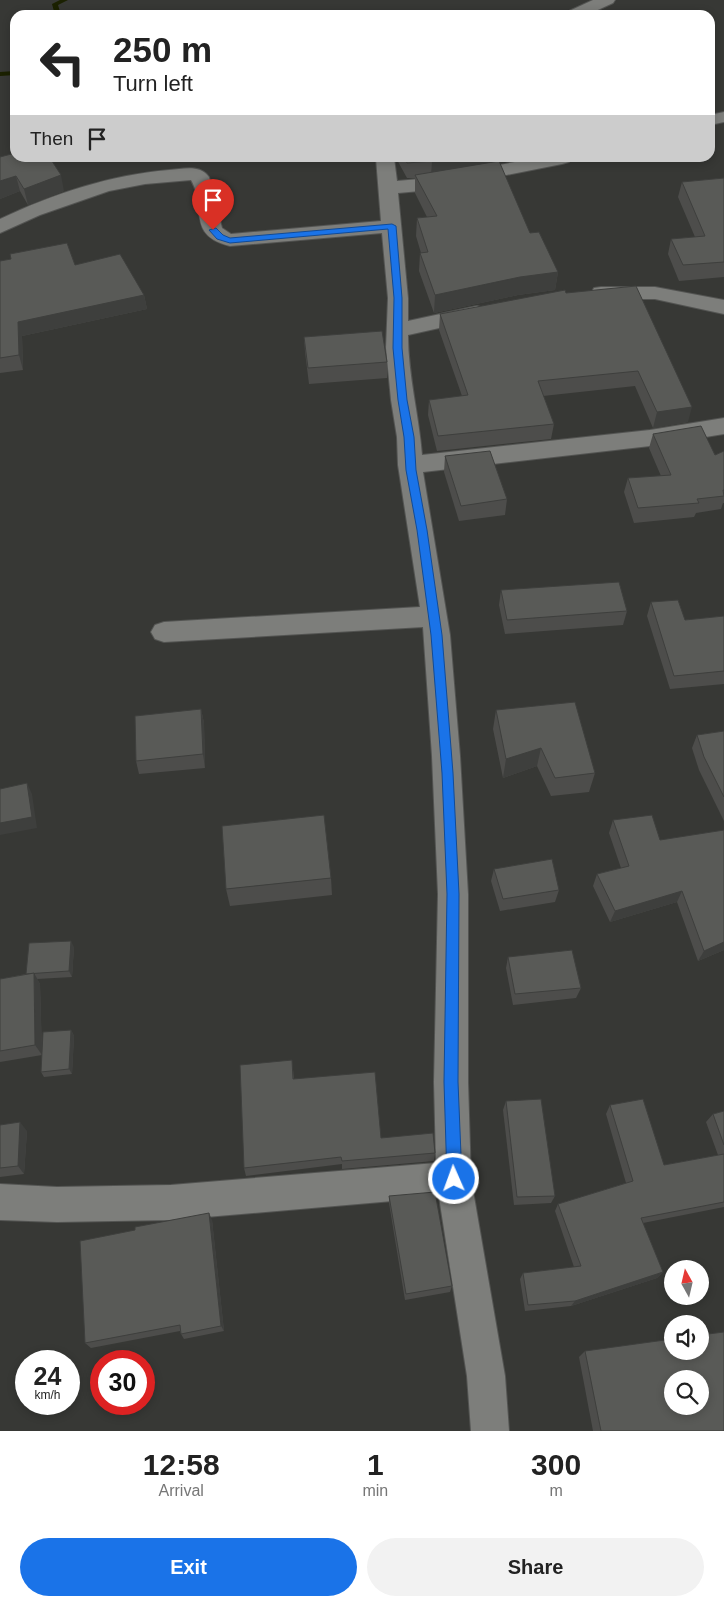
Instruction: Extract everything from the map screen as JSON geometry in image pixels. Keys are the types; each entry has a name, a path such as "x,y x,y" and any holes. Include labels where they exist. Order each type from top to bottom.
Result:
{"street":[{"path":"584,10 607,0"},
{"path":"385,162 398,298 398,348 402,400 409,437 410,465 422,530 434,616 452,838 451,1082 454,1179 486,1376 490,1431"},
{"path":"388,188 439,183 542,162"},
{"path":"0,227 33,211 104,186 146,178 194,174 199,177 202,183 213,230 220,237 230,240 392,226"},
{"path":"582,295 625,291 656,293 709,306 724,306"},
{"path":"398,330 495,309"},
{"path":"410,465 650,438 724,426"},
{"path":"164,632 434,616"},
{"path":"0,1202 59,1206 152,1203 384,1183 454,1179"}],"building":[{"path":"10,154 10,162 53,162 61,175 24,189 16,176 0,181 0,157"},
{"path":"499,162 530,233 539,232 558,272 520,277 435,295 420,253 428,252 417,218 437,216 415,175"},
{"path":"724,178 724,262 683,265 671,239 705,236 682,182"},
{"path":"67,243 75,265 120,254 144,295 18,322 19,355 0,358 0,261 11,259 10,254"},
{"path":"636,286 692,407 657,412 638,371 538,381 554,424 438,436 429,400 468,395 440,314 565,290 566,293"},
{"path":"382,331 387,362 308,368 304,337"},
{"path":"701,426 715,455 724,451 724,496 697,499 699,503 638,508 628,478 671,475 653,434"},
{"path":"490,451 507,499 461,506 445,456"},
{"path":"619,582 627,611 507,620 501,590"},
{"path":"678,600 685,620 724,616 724,671 674,676 651,602"},
{"path":"575,702 595,773 555,778 541,748 506,759 496,710"},
{"path":"201,709 203,754 136,761 135,716"},
{"path":"724,731 724,797 704,757 697,735"},
{"path":"27,783 32,817 0,823 0,789"},
{"path":"324,815 331,878 226,889 222,826"},
{"path":"652,815 660,840 724,830 724,942 704,951 682,891 615,911 597,874 629,866 613,820"},
{"path":"552,859 559,890 503,899 494,869"},
{"path":"71,941 69,971 26,974 29,943"},
{"path":"572,950 581,988 515,994 508,957"},
{"path":"34,973 35,1045 0,1051 0,979"},
{"path":"71,1030 69,1069 41,1072 43,1032"},
{"path":"292,1060 293,1079 375,1072 381,1138 433,1133 435,1153 342,1161 341,1157 244,1168 240,1065"},
{"path":"541,1099 555,1196 517,1197 506,1101"},
{"path":"643,1099 664,1165 724,1154 724,1202 641,1218 663,1272 575,1301 528,1305 523,1273 581,1266 558,1204 633,1181 610,1105"},
{"path":"724,1111 724,1145 713,1114"},
{"path":"20,1122 18,1166 0,1168 0,1125"},
{"path":"435,1192 452,1286 406,1294 389,1196"},
{"path":"209,1213 221,1326 181,1334 180,1325 85,1343 80,1241 135,1230 135,1227"},
{"path":"724,1332 724,1431 601,1431 585,1351 664,1340 664,1360 709,1360 709,1334"}],"waterway":[{"path":"57,10 55,4 65,0"},
{"path":"0,74 10,73"}],"route":[{"path":"213,230 220,237 230,240 392,226 398,298 398,348 402,400 437,635 448,773 453,894 451,1082 454,1179"}]}
